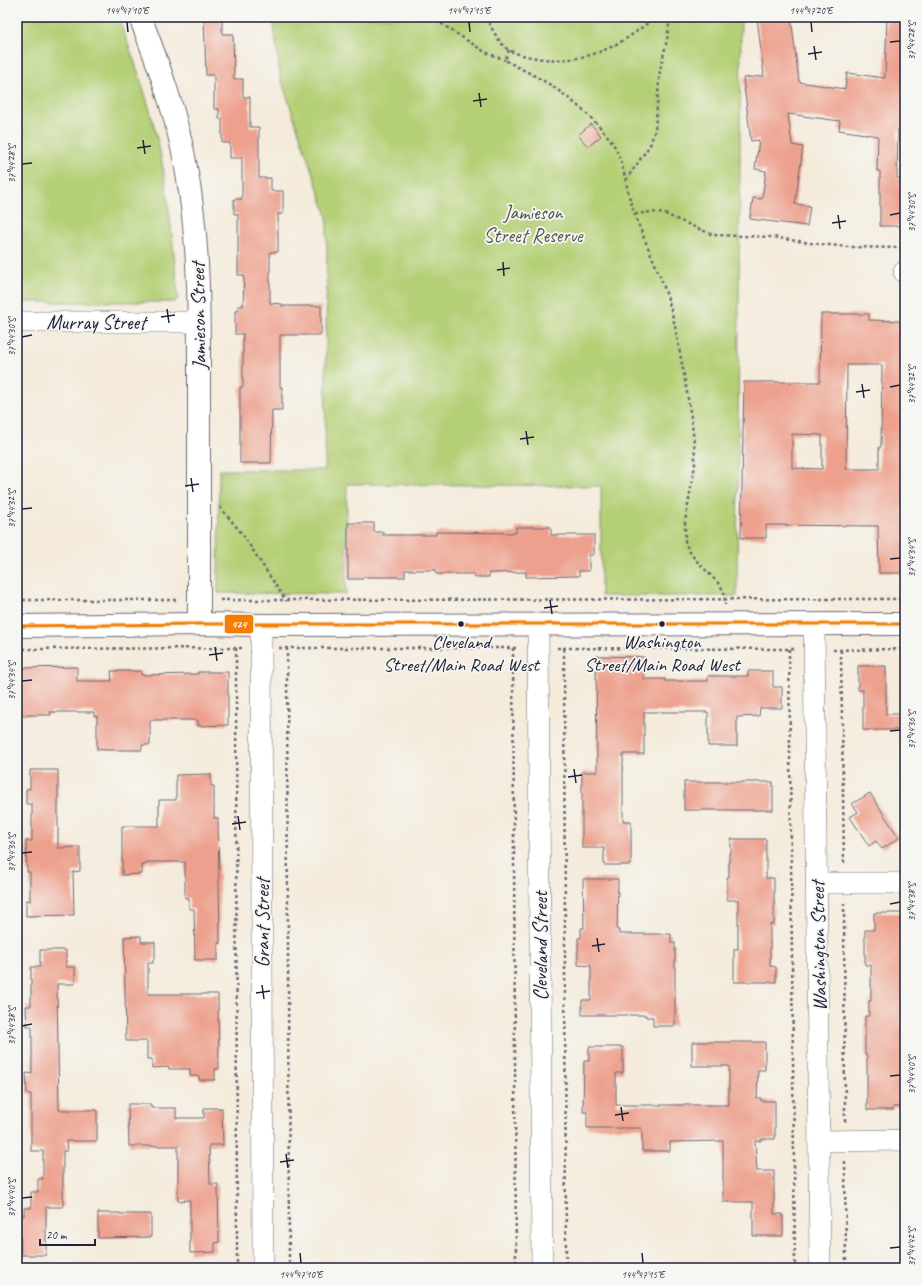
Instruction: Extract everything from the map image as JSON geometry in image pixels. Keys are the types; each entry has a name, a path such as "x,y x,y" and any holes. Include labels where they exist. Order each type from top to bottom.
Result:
{"main road":[{"name":"Jamieson Street","path":"140,17 170,100 187,172 197,246 199,322 199,624"},
{"path":"17,626 199,624 905,624"}],"street":[{"name":"Murray Street","path":"17,322 199,322"},
{"name":"Washington Street","path":"814,624 820,1268"},
{"name":"Grant Street","path":"261,625 263,1268"},
{"name":"Cleveland Street","path":"538,625 542,1268"},
{"path":"817,883 905,883"},
{"path":"820,1141 905,1140"}],"path":[{"path":"431,17 484,52 505,60 543,80 562,93 587,114 611,140 626,180 631,203 666,293 676,330 690,412 695,465 685,522 685,541 694,558 720,585 724,592 724,624"},
{"path":"487,17 501,42 509,50 539,59 553,60 584,56 614,46 656,17"},
{"path":"626,180 650,145 655,130 660,70 667,40 670,17"},
{"path":"505,60 509,50"},
{"path":"635,214 652,212 665,214 713,235 765,236 848,247 905,248"},
{"path":"218,505 243,536 286,601"},
{"path":"17,600 286,601 905,599"},
{"path":"236,648 236,1268"},
{"path":"287,648 289,1268"},
{"path":"513,648 516,1268"},
{"path":"564,648 566,1268"},
{"path":"17,649 905,649"},
{"path":"789,649 795,1268"},
{"path":"841,650 846,1268"}],"green space":[{"path":"17,17 118,17 143,88 154,125 162,162 170,213 175,264 178,298 175,302 17,302"},
{"name":"Jamieson Street Reserve","path":"273,17 741,17 737,596 601,596 601,486 347,484 346,594 218,593 219,470 325,470 327,216 280,76"}],"building":[{"path":"204,17 222,17 222,34 233,34 234,79 243,79 243,97 250,97 250,127 259,127 259,178 271,178 271,191 283,191 283,214 278,214 278,252 270,252 270,303 282,304 282,306 321,306 321,335 280,335 280,387 282,387 282,410 272,410 271,463 240,463 240,387 243,387 243,334 235,334 235,311 238,311 238,306 243,306 244,275 238,275 238,214 234,214 234,199 242,199 242,158 230,158 230,143 222,143 222,119 219,119 219,109 214,109 214,75 206,75"},
{"path":"757,17 791,17 799,82 845,89 847,73 885,78 887,17 905,17 905,131 898,130 897,178 905,178 905,226 880,226 880,171 877,171 878,136 839,130 840,121 788,114 792,145 803,147 795,204 810,206 807,226 750,219 753,198 762,199 766,171 755,169 759,140 751,141 743,78 764,76"},
{"path":"591,124 601,136 588,147 578,135"},
{"path":"821,314 869,314 869,320 905,322 905,573 879,573 878,526 766,525 766,538 741,538 744,382 820,382","holes":["847,365 882,365 881,447 879,447 879,469 846,469","792,434 822,435 822,469 792,468"]},
{"path":"348,523 374,523 374,532 383,532 383,535 436,535 436,532 516,533 516,527 551,527 551,535 594,535 594,555 589,555 589,571 579,571 579,576 526,577 526,572 489,573 489,577 474,577 474,574 436,574 436,570 405,570 405,577 363,577 363,579 348,579"},
{"path":"596,656 644,657 644,679 665,679 665,681 708,681 708,676 748,676 748,671 773,671 773,687 782,687 782,708 760,708 759,716 737,717 737,746 708,746 708,712 644,712 644,754 623,754 623,821 631,821 631,865 604,865 604,848 582,848 582,772 597,772"},
{"path":"858,666 886,666 886,714 899,714 899,730 863,730 863,690 858,690"},
{"path":"77,667 77,681 112,681 111,671 141,671 141,675 228,672 228,725 198,726 198,720 150,720 150,745 142,745 142,750 106,750 97,749 97,716 94,716 94,712 50,712 51,715 18,715 17,668"},
{"path":"30,770 58,770 58,848 80,847 80,871 73,872 74,915 26,916 26,900 30,901 30,872 27,872 26,841 32,841 32,804 26,804 26,789 30,789"},
{"path":"211,774 211,786 214,786 214,818 218,818 220,943 218,943 218,960 195,960 194,909 189,909 189,898 185,898 185,862 146,862 145,865 142,865 142,874 122,875 122,826 159,826 159,800 176,800 176,775"},
{"path":"684,782 773,782 773,810 684,810"},
{"path":"870,793 899,838 882,849 876,841 869,846 850,817 858,812 852,804"},
{"path":"731,839 766,839 766,878 774,878 774,924 770,924 770,966 776,967 776,982 734,982 734,949 738,949 738,900 727,900 727,877 729,877 729,853 731,853"},
{"path":"583,879 618,879 617,930 619,930 619,934 671,934 671,943 675,943 675,1026 653,1026 653,1017 646,1017 646,1015 582,1015 582,1000 591,1000 591,966 578,965 578,938 581,938 581,928 584,928"},
{"path":"874,913 905,913 905,1107 893,1107 893,1110 867,1110 865,1016 869,1016 869,1001 871,1001 871,965 865,965 865,930 874,930"},
{"path":"141,936 141,942 155,942 155,958 153,959 153,963 148,963 148,994 218,994 219,1069 215,1069 215,1080 199,1080 199,1076 190,1076 190,1069 169,1069 169,1067 152,1068 152,1059 147,1059 147,1041 126,1041 124,937"},
{"path":"40,950 66,950 66,967 75,967 75,984 57,984 59,1110 97,1110 97,1141 66,1141 67,1151 63,1151 63,1207 46,1207 46,1255 21,1255 20,1216 24,1216 24,1208 31,1208 31,1192 38,1192 38,1179 43,1179 43,1151 31,1151 31,1094 27,1094 26,1073 32,1074 32,1026 27,1026 26,1006 31,1006 31,967 40,967"},
{"path":"692,1042 765,1042 765,1070 758,1070 757,1098 761,1098 761,1101 775,1101 775,1139 761,1139 761,1141 755,1141 757,1171 774,1171 774,1214 783,1214 783,1236 753,1236 753,1202 723,1202 723,1141 670,1142 670,1151 642,1151 642,1128 587,1128 587,1112 583,1112 584,1061 589,1061 589,1047 623,1047 623,1073 616,1073 616,1105 729,1105 729,1066 692,1066"},
{"path":"128,1104 151,1104 151,1108 176,1108 176,1118 204,1118 204,1108 222,1108 223,1145 209,1145 210,1184 218,1184 219,1242 215,1243 215,1252 190,1253 190,1200 178,1201 178,1146 129,1146"},
{"path":"98,1213 151,1214 151,1237 98,1238"}],"transit line":[{"name":"424","path":"17,626 199,624 905,624"}],"place":[{"name":"Cleveland Street/Main Road West","path":"461,624"},
{"name":"Washington Street/Main Road West","path":"662,624"}]}
